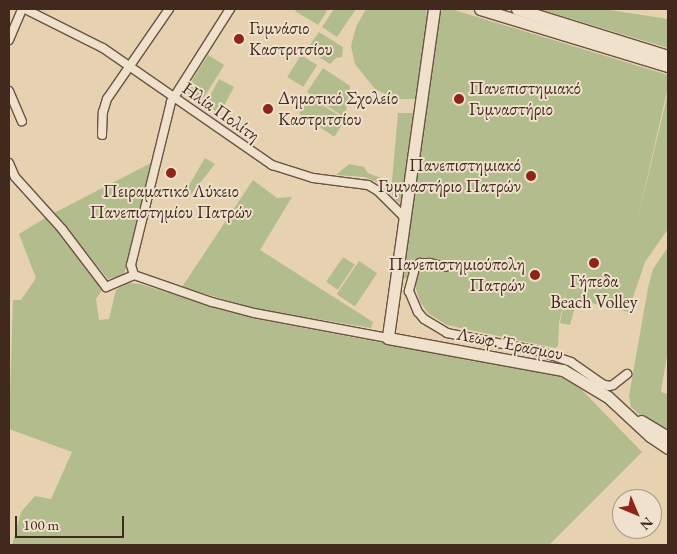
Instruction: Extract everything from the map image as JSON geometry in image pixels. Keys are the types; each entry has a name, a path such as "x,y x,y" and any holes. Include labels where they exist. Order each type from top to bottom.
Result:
{"street":[{"name":"Ηλία Πολίτη","path":"24,9 98,45 272,165 313,178 370,186 405,218"},
{"path":"9,40 24,9"},
{"path":"42,17 45,9"},
{"path":"102,135 106,101 169,9"},
{"path":"134,275 131,265 174,97 230,9"},
{"path":"9,163 15,177 62,229 106,287 134,275 212,302 254,314 388,338 434,9"},
{"path":"480,9 668,66"},
{"path":"517,9 668,56"},
{"path":"9,91 22,121"},
{"path":"445,267 430,263 420,263 415,268 409,291 418,312 432,325 447,333 539,351 563,359 580,367 600,387 613,385 627,374"},
{"name":"Λεωφ. Έρασμου","path":"388,338 563,370 600,387 616,404"},
{"path":"616,404 668,437"},
{"path":"616,404 650,436 668,448"}],"green space":[{"path":"297,9 323,9 327,11 318,25 295,11"},
{"path":"334,9 356,9 337,37 322,27"},
{"path":"366,9 426,9 428,23 418,99 395,99 375,89 355,64 351,46 356,27"},
{"name":"Πανεπιστημιακό Γυμναστήριο Πατρών","path":"443,9 451,9 668,75 668,87 636,226 668,93 668,229 645,262 628,312 583,301 575,307 570,325 560,323 568,280 559,323 558,346 555,348 447,325 429,314 420,302 413,279 400,277 437,19"},
{"path":"539,9 603,9 668,19 668,48"},
{"path":"319,32 343,47 342,57 336,58 330,64 307,49"},
{"path":"208,55 224,65 201,102 185,92"},
{"path":"301,55 317,65 303,87 287,77"},
{"path":"323,68 350,86 345,118 307,92"},
{"path":"219,79 234,87 220,113 205,105"},
{"path":"310,97 345,120 334,137 299,114"},
{"path":"398,113 413,113 416,117 402,203 396,201 391,192"},
{"path":"205,158 215,164 189,197 185,192"},
{"path":"151,163 124,275 108,279 54,213"},
{"path":"349,164 364,167 368,173 381,178 379,183 365,177 336,175"},
{"path":"253,180 277,198 292,197 260,250 373,322 371,328 257,309 182,287"},
{"path":"47,217 102,290 96,299 99,320 109,319 116,290 127,283 140,284 252,318 558,376 578,386 642,452 549,545 12,545 21,512 35,496 51,499 72,452 9,429 13,300 21,300 36,278 19,234"},
{"path":"668,247 668,349 661,392 668,394 668,428 651,424 635,411 631,407 629,396 648,288 653,269"},
{"path":"343,257 355,265 338,290 326,282"},
{"path":"359,261 377,273 355,306 337,294"}],"place":[{"name":"Γυμνάσιο Καστριτσίου","path":"239,39"},
{"name":"Πανεπιστημιακό Γυμναστήριο","path":"459,99"},
{"name":"Δημοτικό Σχολείο Καστριτσίου","path":"268,109"},
{"name":"Πειραματικό Λύκειο Πανεπιστημίου Πατρών","path":"171,173"},
{"name":"Πανεπιστημιακό Γυμναστήριο Πατρών","path":"531,176"},
{"name":"Γήπεδα Beach Volley","path":"594,263"},
{"name":"Πανεπιστημιούπολη Πατρών","path":"535,275"}]}
